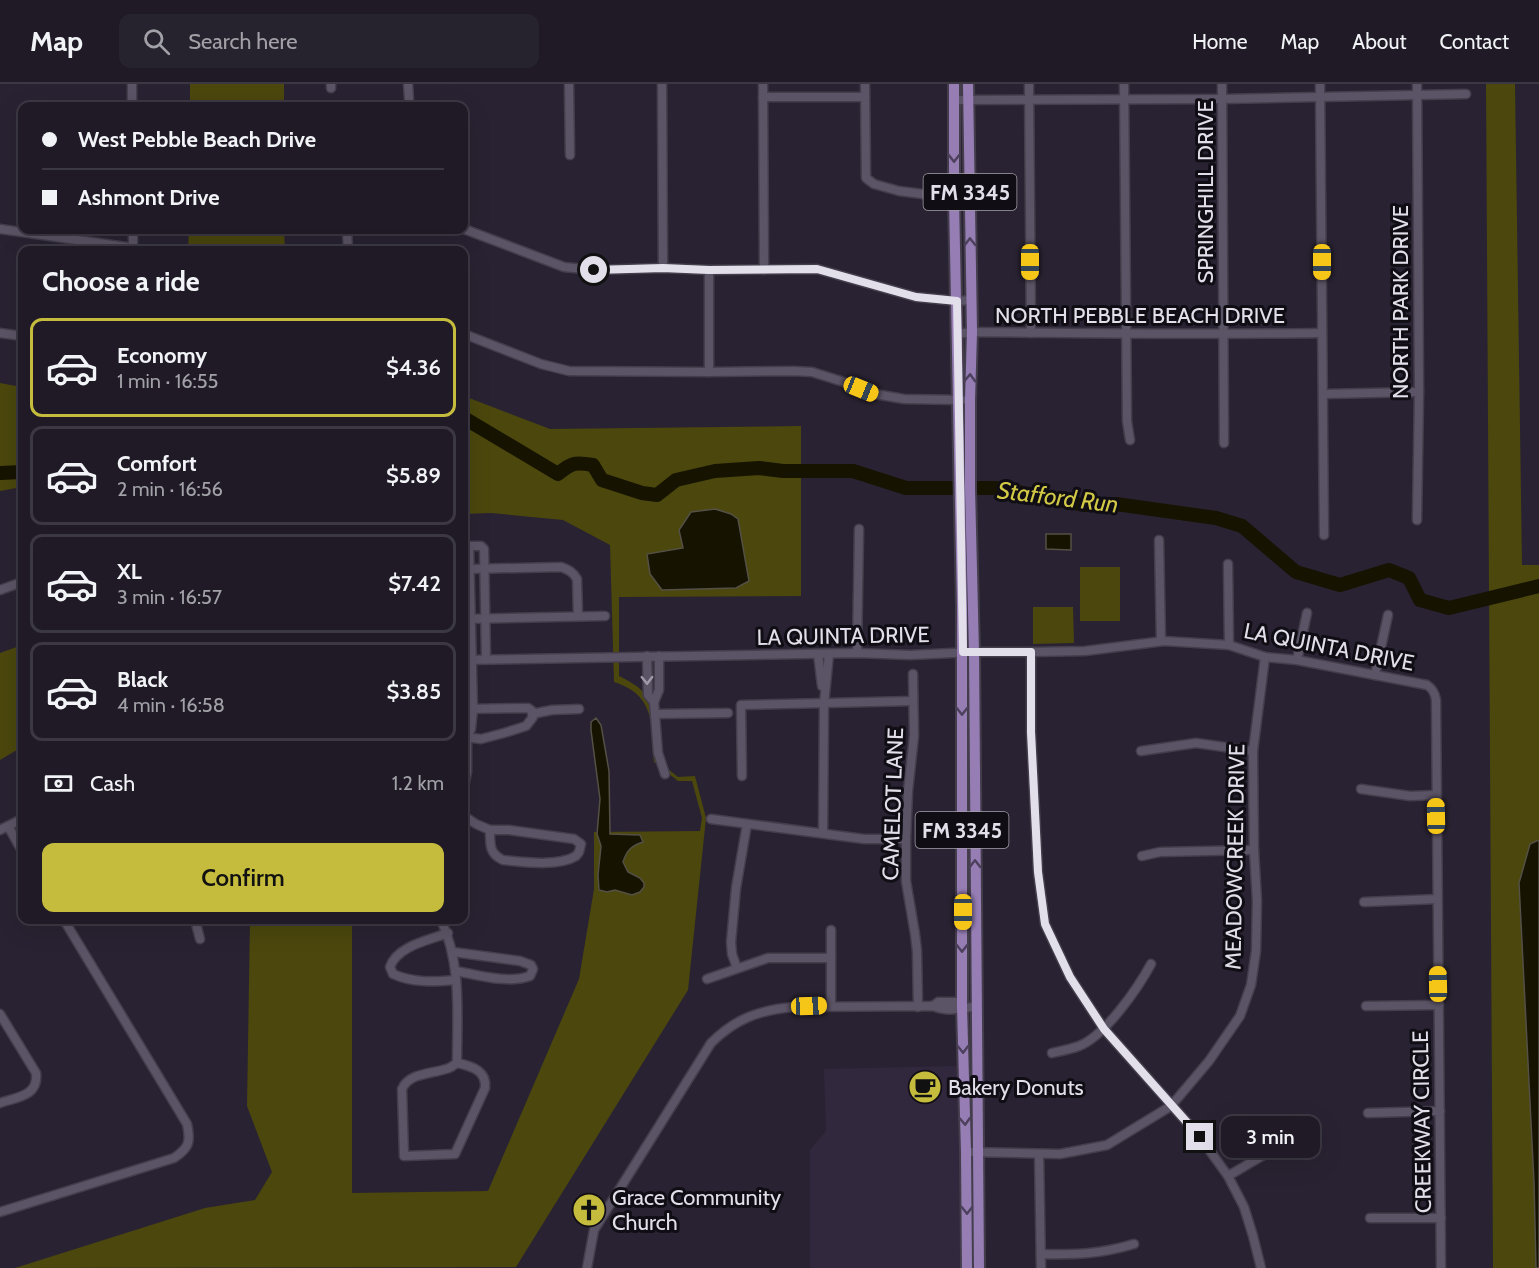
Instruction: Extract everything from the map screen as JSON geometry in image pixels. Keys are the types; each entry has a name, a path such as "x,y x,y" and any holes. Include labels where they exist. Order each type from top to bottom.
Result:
{"main road":[{"name":"FM 3345","path":"954,84 957,334 970,455 966,526 980,1268"},
{"name":"FM 3345","path":"966,526 959,449 972,332 968,84"},
{"name":"FM 3345","path":"967,1268 963,1007 968,652"}],"street":[{"path":"132,84 132,102"},
{"path":"408,84 409,99"},
{"path":"569,84 570,155"},
{"path":"662,84 663,268"},
{"path":"763,84 764,270"},
{"path":"865,84 866,178 874,184 899,191 970,199"},
{"path":"1029,84 1031,333"},
{"path":"1124,84 1127,421 1130,440"},
{"name":"SPRINGHILL DRIVE","path":"1222,84 1224,443"},
{"path":"1320,84 1324,535"},
{"name":"NORTH PARK DRIVE","path":"1417,84 1419,392 1417,520"},
{"path":"954,100 1222,99 1466,94"},
{"path":"763,97 865,97"},
{"path":"0,230 18,233"},
{"path":"468,231 564,267 594,270 817,269 916,297 971,300"},
{"path":"28,234 112,246"},
{"path":"709,270 709,372"},
{"name":"NORTH PEBBLE BEACH DRIVE","path":"957,334 972,332 1224,335 1322,333"},
{"path":"0,333 18,335"},
{"path":"468,336 541,364 569,371 812,372 875,394 904,399 964,400"},
{"path":"1323,394 1419,392"},
{"path":"857,653 859,529"},
{"path":"1159,540 1161,641"},
{"path":"468,546 482,546 484,549 486,659"},
{"path":"468,558 470,569 468,602"},
{"path":"1228,564 1229,645"},
{"path":"470,569 561,567 569,570 577,579 578,616"},
{"path":"0,590 18,583"},
{"path":"1297,660 1307,613"},
{"path":"1376,675 1388,615"},
{"path":"468,619 605,616"},
{"name":"LA QUINTA DRIVE","path":"468,660 1085,651 1161,641 1229,645 1265,657 1297,660 1427,685 1432,688"},
{"path":"1031,652 1031,732 1038,872 1045,924 1070,977 1104,1029 1200,1137 1228,1176 1244,1207 1261,1268"},
{"path":"818,654 824,704"},
{"path":"824,833 824,704 829,654"},
{"path":"647,656 648,695 654,702"},
{"path":"659,656 659,690 654,702 658,753 665,774"},
{"name":"MEADOWCREEK DRIVE","path":"966,1152 1060,1154 1107,1145 1171,1106 1209,1061 1240,1016 1251,985 1256,951 1253,751 1265,657"},
{"path":"468,660 468,709 471,729 468,732"},
{"name":"CAMELOT LANE","path":"913,674 914,743 908,791 906,881 915,934 918,1007"},
{"name":"CREEKWAY CIRCLE","path":"1432,688 1436,700 1441,1268"},
{"path":"742,776 741,705 914,701"},
{"path":"468,709 528,708 532,711 532,716 526,726 481,739 468,737"},
{"path":"532,716 552,710 579,710"},
{"path":"655,714 728,713"},
{"path":"1141,751 1196,743 1253,751"},
{"path":"1361,789 1410,796 1436,795"},
{"path":"468,819 490,830 509,830 574,839 580,844 580,848 576,856 561,862 503,860 491,850 490,830"},
{"path":"711,819 864,838 906,839"},
{"path":"18,821 4,828 18,846"},
{"path":"737,968 731,942 736,888 747,824"},
{"path":"1142,856 1160,852 1254,850"},
{"path":"1364,902 1437,899"},
{"path":"0,1212 174,1158 185,1151 190,1138 187,1125 66,924"},
{"path":"196,924 200,939"},
{"path":"443,924 453,952 456,976 457,1063"},
{"path":"831,930 831,1006"},
{"path":"448,933 408,948 397,955 391,962 390,967 393,974 425,982 456,976 508,979 527,977 530,976 532,969 531,964 520,961 453,952"},
{"path":"707,979 768,958 831,958"},
{"path":"1052,1053 1082,1046 1104,1029 1137,988 1151,964"},
{"path":"1366,1006 1438,1005"},
{"path":"589,1265 594,1230 711,1043 722,1032 747,1017 777,1008 933,1006 939,1009 957,1010 963,1007 976,1007"},
{"path":"0,1014 36,1073 37,1082 34,1089 26,1095 0,1103"},
{"path":"457,1063 469,1065 486,1080 485,1088 455,1154 404,1156 402,1089 405,1082 449,1068 457,1063"},
{"path":"1368,1113 1440,1112"},
{"path":"1228,1176 1286,1142"},
{"path":"1039,1154 1041,1268"},
{"path":"1370,1218 1441,1218"},
{"path":"1041,1254 1074,1255 1110,1251 1134,1244"}],"shaded area":[{"path":"190,84 284,84 284,102 190,102"},
{"path":"1486,84 1515,84 1522,565 1539,565 1539,1268 1493,1268"},
{"path":"189,234 284,234 285,246 188,246"},
{"path":"0,383 18,386 18,488 0,491"},
{"path":"468,398 550,429 801,426 801,596 619,597 619,676 638,687 647,698 653,715 658,761 678,777 695,776 706,818 688,990 516,1267 15,1268 205,1208 255,1200 272,1172 247,1106 250,924 352,924 352,1193 488,1191 579,979 594,889 594,832 700,831 702,818 692,781 678,781 654,762 652,725 645,704 638,695 614,682 610,545 563,520 491,513 468,514"},
{"path":"715,509 738,519 749,581 736,588 662,590 650,574 647,554 683,548 679,530 691,512"},
{"path":"1046,534 1071,534 1071,550 1046,549"},
{"path":"1080,567 1120,567 1120,621 1080,621"},
{"path":"1033,607 1073,607 1074,643 1033,644"},
{"path":"18,646 18,749 0,760 0,653"},
{"path":"596,718 601,725 609,771 610,834 640,835 643,842 630,849 623,862 628,872 640,878 644,883 640,892 632,895 615,890 607,892 599,890 601,846 597,834 600,799 591,730 591,722"},
{"path":"1539,840 1539,1268 1536,1268 1519,883 1530,844"},
{"path":"958,1066 960,1268 810,1268 810,1150 826,1131 824,1069"}],"waterway":[{"name":"Stafford Run","path":"468,420 558,474 574,464 593,465 602,480 642,493 657,495 676,480 715,471 759,468 783,471 853,471 906,488 997,488 1084,505 1116,504 1216,518 1242,526 1296,572 1340,585 1389,570 1409,578 1420,600 1449,608 1539,586"},
{"name":"Stafford Run","path":"0,473 18,472"}],"place":[{"name":"Bakery Donuts","path":"925,1087"},
{"name":"Grace Community Church","path":"589,1210"}],"route":[{"path":"594,270 817,269 916,297 957,301 963,652 1031,652 1031,732 1038,872 1045,924 1070,977 1104,1029 1200,1137"}]}
